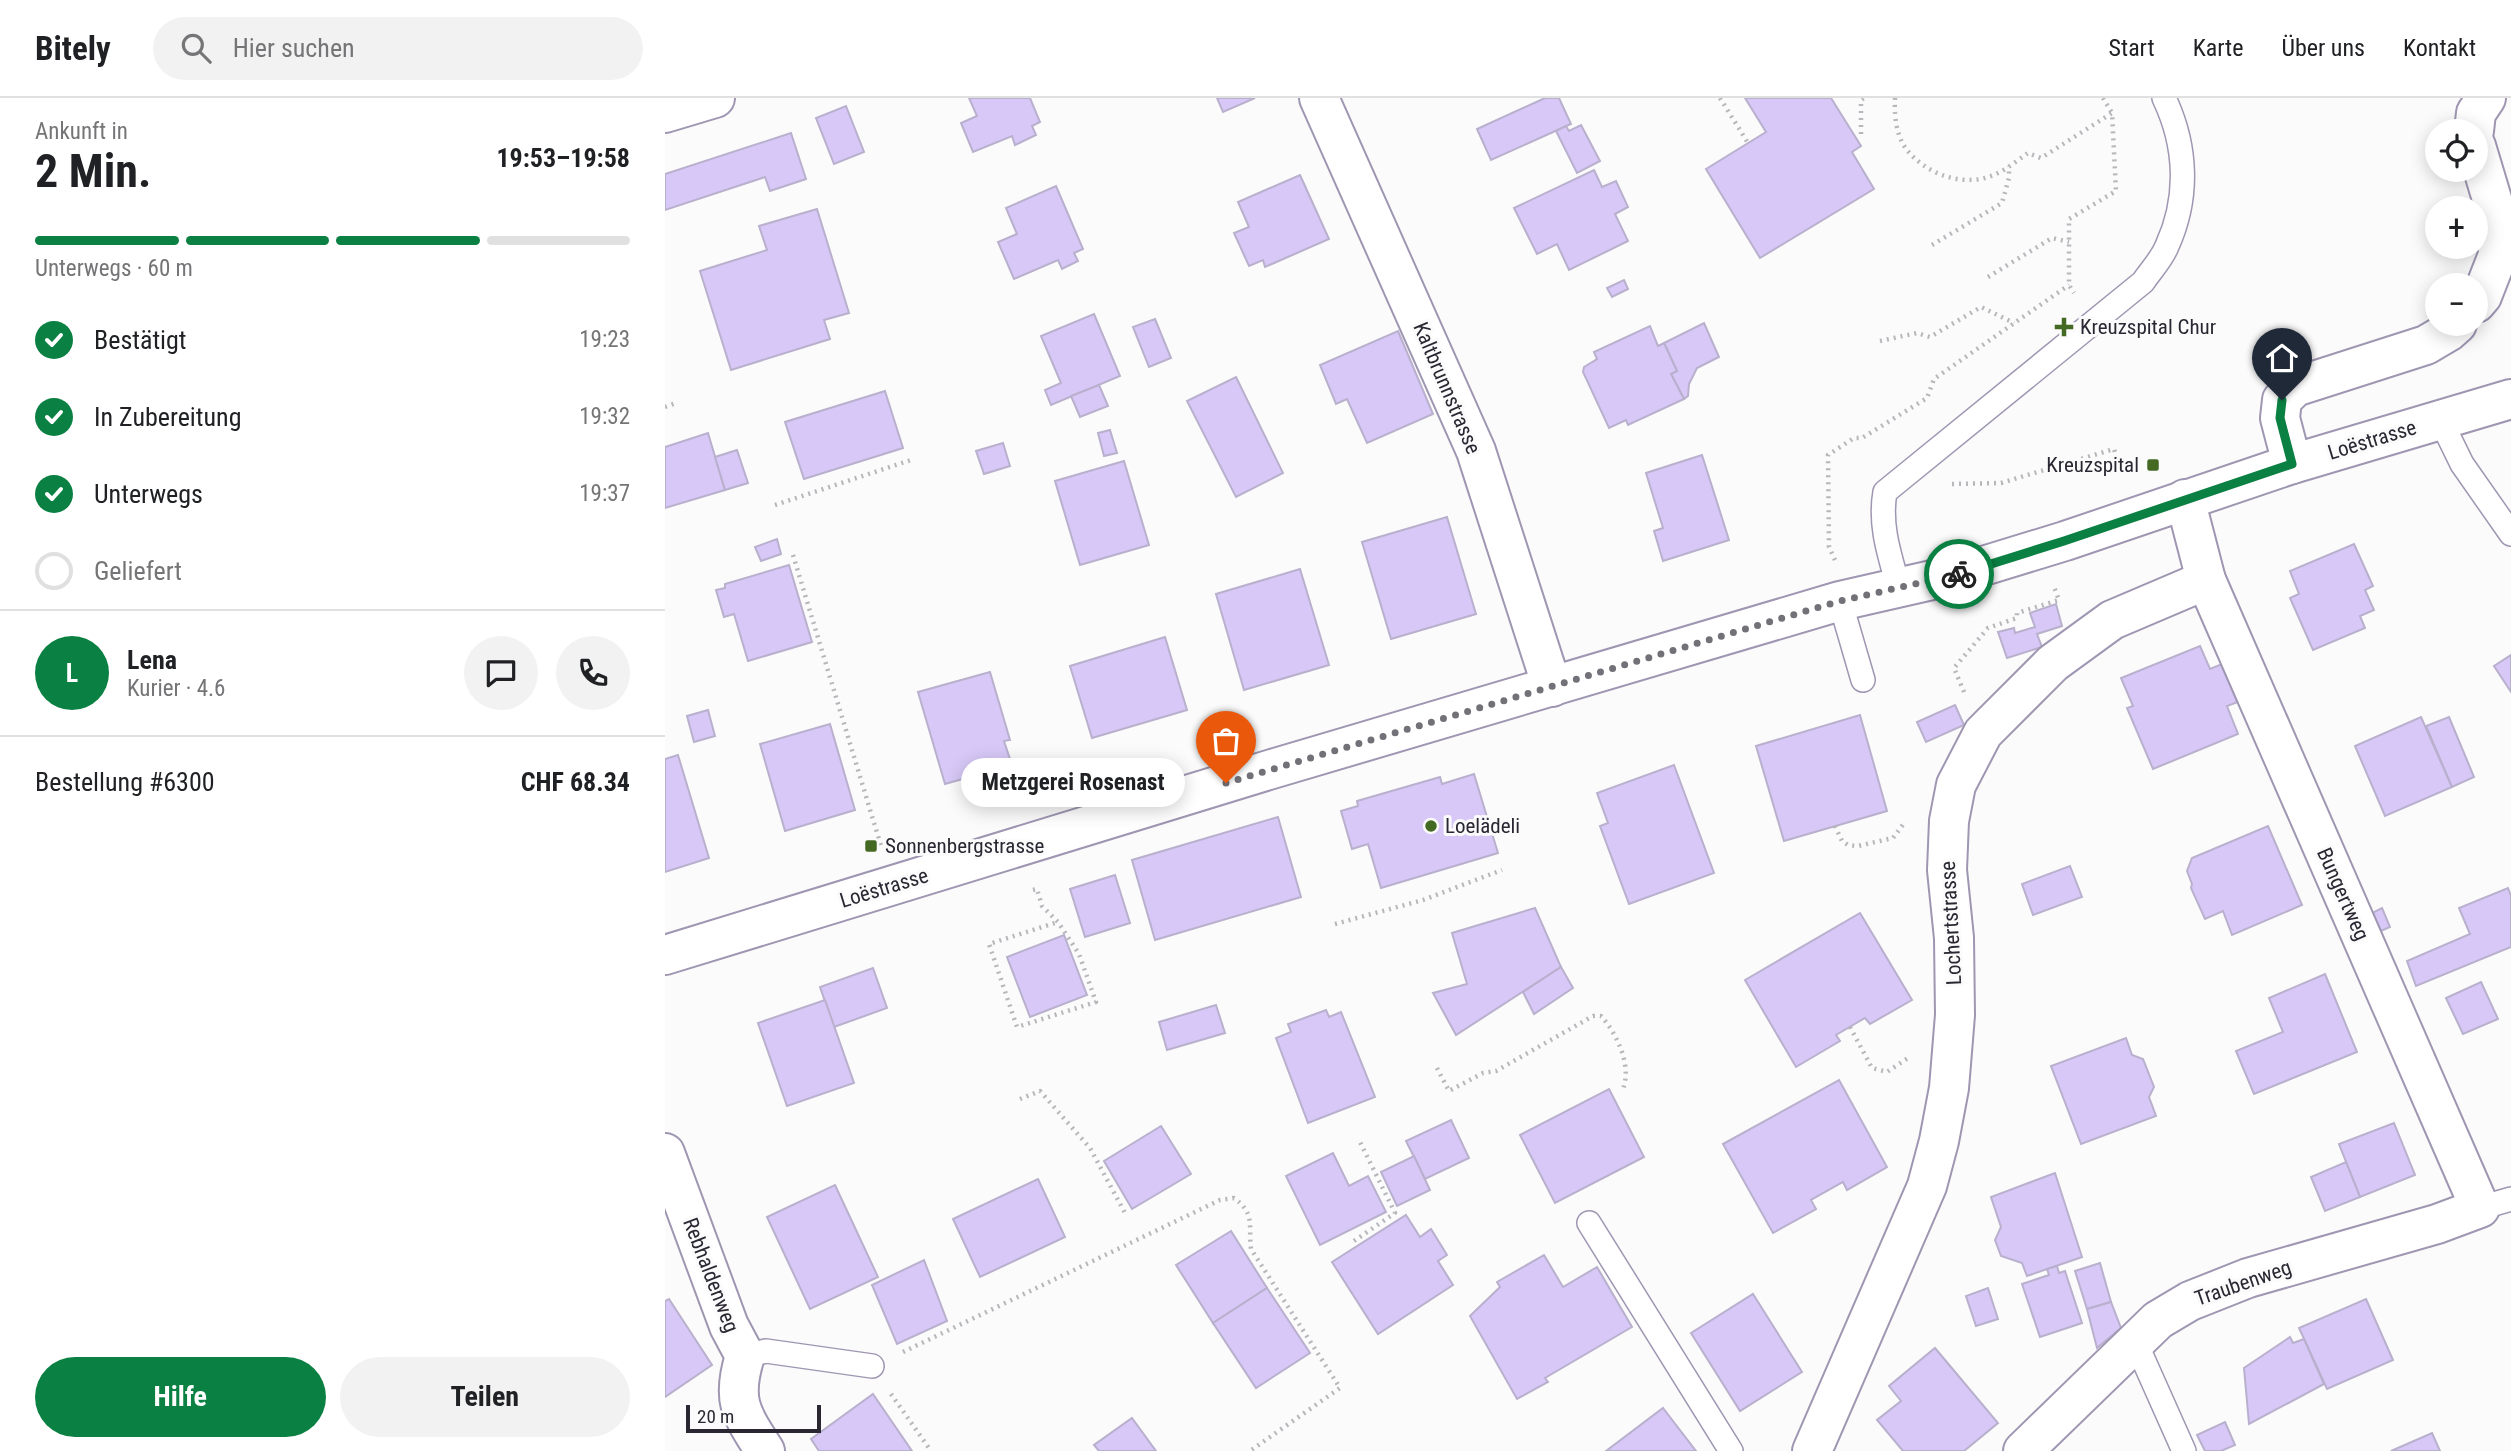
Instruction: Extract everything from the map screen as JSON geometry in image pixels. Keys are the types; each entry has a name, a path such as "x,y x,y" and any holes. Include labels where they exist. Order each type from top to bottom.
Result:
{"street":[{"path":"665,113 715,98"},
{"name":"Kaltbrunnstrasse","path":"1319,98 1476,451 1552,687"},
{"path":"2475,119 2476,113 2486,98"},
{"path":"2487,182 2497,216 2498,255 2488,282"},
{"path":"2292,464 2280,418 2282,400 2295,387 2426,345 2441,336"},
{"name":"Loëstrasse","path":"665,955 1272,769 1840,601 1899,589 2064,541 2292,464 2511,399"},
{"path":"2185,499 2206,580"},
{"name":"Lochertstrasse","path":"1812,1451 1927,1186 1939,1141 1949,1088 1953,1029 1954,938 1947,870 1949,821 1956,785 1983,733 2053,663 2112,620 2206,580"},
{"name":"Bungertweg","path":"2206,580 2496,1203"},
{"name":"Rebhaldenweg","path":"665,1153 729,1326 745,1356 737,1380 740,1407 765,1451"},
{"name":"Traubenweg","path":"2023,1451 2158,1320 2190,1301 2248,1278 2437,1224 2496,1203"}],"lane":[{"path":"1899,589 1884,531 1882,511 1885,492 2143,282 2167,248 2180,210 2185,176 2173,115 2164,98"},
{"path":"2441,419 2462,464 2511,534"},
{"path":"1840,601 1863,680"},
{"path":"1589,1223 1731,1451"},
{"path":"2135,1342 2184,1451"},
{"name":"Rebhaldenweg","path":"745,1356 766,1351 872,1366"}],"path":[{"path":"1720,98 1748,143"},
{"path":"1861,134 1861,100 1864,98"},
{"path":"1895,98 1897,128 1907,150 1932,170 1949,179 1964,180 1996,174 2028,153 2041,158 2112,113"},
{"path":"2094,323 2069,285 2069,219 2116,191 2112,113 2103,98"},
{"path":"1932,245 2002,202 2010,178 2009,165"},
{"path":"1988,277 2052,239 2069,243"},
{"path":"1835,560 1829,547 1828,455 1854,438 1862,438 1927,398 1934,379 2069,285"},
{"path":"1880,341 1917,333 1930,337 1981,307 2015,323"},
{"path":"665,407 676,403"},
{"path":"1899,479 1927,484 2001,483 2113,449 2122,474"},
{"path":"775,505 914,459"},
{"path":"793,555 881,847"},
{"path":"1968,701 1954,668 1988,628 2018,618 2017,613 2059,600 2053,586"},
{"path":"1835,826 1842,841 1858,846 1893,838 1903,825"},
{"path":"1335,923 1423,900 1502,870"},
{"path":"1028,892 1037,889 1042,906 1058,922 1079,954 1096,1002 1017,1027 989,944 1058,922"},
{"path":"1437,1068 1449,1091 1483,1073 1496,1071 1593,1016 1601,1016 1610,1026 1622,1053 1626,1069 1623,1089"},
{"path":"1850,1027 1872,1068 1887,1072 1953,1029"},
{"path":"1020,1099 1040,1091 1090,1148 1125,1213"},
{"path":"1354,1241 1395,1213 1359,1140"},
{"path":"931,1451 872,1366 1220,1200 1234,1198 1248,1213 1251,1249 1340,1388 1250,1451"}],"building":[{"path":"969,98 1030,98 1040,122 1032,126 1036,135 1015,145 1012,136 973,152 961,123 977,116"},
{"path":"1217,98 1255,98 1223,112"},
{"path":"1545,98 1559,98 1571,124 1491,160 1477,129"},
{"path":"1745,98 1831,98 1861,146 1852,152 1874,189 1760,258 1706,169 1766,132"},
{"path":"846,106 864,152 834,164 816,118"},
{"path":"1581,125 1600,161 1577,173 1556,131 1566,126 1569,131"},
{"path":"791,133 806,179 770,191 765,177 665,210 665,174"},
{"path":"1594,170 1602,187 1616,181 1628,207 1615,214 1628,241 1569,270 1557,244 1537,254 1514,208"},
{"path":"1300,175 1329,239 1265,267 1263,260 1249,266 1234,233 1249,227 1238,202"},
{"path":"1056,186 1083,249 1074,253 1078,261 1062,269 1058,260 1014,279 998,242 1017,234 1006,208"},
{"path":"817,209 849,313 824,320 830,339 731,370 700,271 767,250 759,226"},
{"path":"1624,280 1628,289 1612,297 1607,288"},
{"path":"1094,314 1120,376 1051,405 1045,390 1061,383 1041,336"},
{"path":"1155,319 1171,358 1149,367 1133,327"},
{"path":"1704,323 1719,357 1697,368 1689,384 1688,396 1684,399 1671,374 1677,371 1664,343"},
{"path":"1650,326 1658,346 1664,343 1677,371 1671,374 1684,399 1628,425 1626,420 1609,428 1583,372 1584,367 1597,359 1594,352"},
{"path":"1398,331 1433,414 1367,443 1347,399 1336,404 1320,365"},
{"path":"1236,377 1283,473 1236,497 1187,401"},
{"path":"1099,385 1108,406 1080,417 1071,396"},
{"path":"885,391 903,448 804,479 785,422"},
{"path":"1110,430 1117,453 1104,456 1098,433"},
{"path":"708,433 725,490 665,508 665,447"},
{"path":"1003,443 1010,466 984,474 976,451"},
{"path":"737,450 748,483 725,490 715,457"},
{"path":"1702,455 1729,540 1663,561 1654,531 1663,528 1646,473"},
{"path":"1124,461 1149,545 1080,565 1055,481"},
{"path":"1447,517 1476,614 1391,639 1362,542"},
{"path":"777,539 781,554 761,561 755,547"},
{"path":"2354,544 2373,586 2365,590 2374,610 2360,616 2365,628 2313,650 2290,598 2299,594 2290,571"},
{"path":"789,565 812,642 748,661 734,614 724,617 716,590 725,588 725,584"},
{"path":"1300,569 1329,665 1244,690 1216,594"},
{"path":"2056,604 2062,626 2037,634 2042,647 2007,658 1998,632 2014,628 2015,633 2035,627 2030,613"},
{"path":"1165,637 1187,710 1092,738 1070,666"},
{"path":"2200,646 2210,669 2222,664 2238,702 2227,706 2238,734 2153,769 2127,708 2133,706 2121,678"},
{"path":"2511,655 2511,692 2494,666"},
{"path":"990,672 1010,740 1004,741 1012,765 945,784 918,692"},
{"path":"1955,705 1964,725 1926,742 1917,722"},
{"path":"708,710 715,736 694,742 687,716"},
{"path":"1860,715 1887,811 1784,841 1756,746"},
{"path":"2421,717 2452,787 2385,816 2355,746"},
{"path":"2449,717 2474,777 2452,787 2426,726"},
{"path":"830,724 855,810 785,831 760,744"},
{"path":"678,755 709,858 665,872 665,759"},
{"path":"1674,765 1714,873 1629,904 1600,826 1608,823 1597,793"},
{"path":"1474,774 1498,853 1381,888 1368,844 1352,849 1341,811 1358,806 1357,801 1440,777 1442,784"},
{"path":"1278,817 1301,897 1155,940 1132,860"},
{"path":"2268,826 2302,905 2232,935 2223,911 2205,919 2191,888 2187,871 2192,858"},
{"path":"2070,866 2082,897 2033,915 2022,884"},
{"path":"1115,875 1130,923 1085,937 1070,889"},
{"path":"2508,888 2511,896 2511,947 2416,986 2407,961 2470,934 2459,908"},
{"path":"1535,908 1561,967 1456,1035 1433,993 1467,984 1452,933"},
{"path":"2382,908 2390,927 2374,934 2366,916"},
{"path":"1860,913 1912,1000 1870,1024 1865,1018 1836,1035 1840,1041 1796,1067 1745,980"},
{"path":"1064,935 1087,995 1030,1017 1007,957"},
{"path":"1561,967 1573,988 1534,1014 1523,992"},
{"path":"873,968 887,1008 834,1027 820,987"},
{"path":"2325,974 2357,1052 2254,1094 2236,1051 2283,1032 2269,998"},
{"path":"2481,982 2498,1019 2463,1034 2446,998"},
{"path":"825,1000 854,1083 787,1106 758,1023"},
{"path":"1216,1005 1225,1033 1167,1050 1159,1022"},
{"path":"1326,1010 1329,1017 1341,1012 1375,1097 1308,1123 1276,1038 1291,1032 1288,1024"},
{"path":"2126,1038 2132,1055 2143,1059 2154,1087 2149,1097 2156,1116 2081,1144 2051,1066"},
{"path":"1839,1080 1887,1167 1847,1190 1843,1182 1811,1200 1816,1209 1773,1233 1723,1144"},
{"path":"1609,1089 1644,1157 1555,1203 1520,1135"},
{"path":"1451,1120 1469,1158 1425,1179 1406,1141"},
{"path":"2394,1123 2415,1175 2360,1197 2339,1144"},
{"path":"1161,1126 1191,1174 1132,1209 1104,1161"},
{"path":"1333,1153 1349,1186 1368,1176 1386,1212 1320,1245 1286,1176"},
{"path":"1414,1156 1430,1190 1397,1206 1381,1172"},
{"path":"2346,1162 2360,1197 2325,1211 2311,1177"},
{"path":"2055,1173 2082,1257 2027,1276 2022,1263 2001,1256 1995,1240 2001,1227 1991,1197"},
{"path":"1038,1179 1065,1237 980,1277 953,1219"},
{"path":"835,1185 878,1277 810,1309 767,1217"},
{"path":"1406,1215 1420,1237 1431,1229 1447,1255 1438,1261 1453,1285 1378,1334 1332,1262"},
{"path":"1231,1231 1267,1288 1213,1323 1176,1265"},
{"path":"1544,1255 1563,1287 1597,1267 1632,1327 1545,1378 1548,1382 1517,1399 1470,1316 1500,1287 1497,1282"},
{"path":"924,1260 947,1321 897,1344 872,1285"},
{"path":"2100,1263 2111,1302 2087,1309 2075,1271"},
{"path":"2057,1266 2059,1273 2065,1271 2082,1323 2040,1337 2022,1284 2049,1275 2047,1269"},
{"path":"1267,1288 1310,1353 1256,1388 1213,1323"},
{"path":"1988,1288 1998,1319 1976,1326 1966,1296"},
{"path":"1753,1294 1802,1372 1740,1411 1691,1333"},
{"path":"669,1299 712,1365 665,1397 665,1301"},
{"path":"2366,1299 2393,1360 2327,1389 2299,1328"},
{"path":"2111,1302 2121,1328 2097,1348 2087,1309"},
{"path":"2290,1337 2293,1343 2304,1339 2324,1384 2249,1424 2244,1368"},
{"path":"1935,1348 1998,1423 1964,1451 1903,1451 1877,1420 1901,1401 1889,1386"},
{"path":"873,1394 912,1451 819,1451 811,1439"},
{"path":"1663,1408 1696,1451 1606,1451"},
{"path":"1132,1418 1156,1451 1099,1451 1094,1445"},
{"path":"2225,1422 2235,1445 2221,1451 2205,1451 2197,1435"},
{"path":"2432,1433 2440,1451 2391,1451"}],"way so far":[{"path":"1226,783 1840,601 1959,574"}],"place":[{"name":"Kreuzspital Chur","path":"2064,327"},
{"name":"Kreuzspital","path":"2153,465"},
{"name":"Metzgerei Rosenast","path":"1226,783"},
{"name":"Loelädeli","path":"1431,826"},
{"name":"Sonnenbergstrasse","path":"871,846"}],"route":[{"path":"1959,574 2292,464 2280,418 2282,400"}]}
